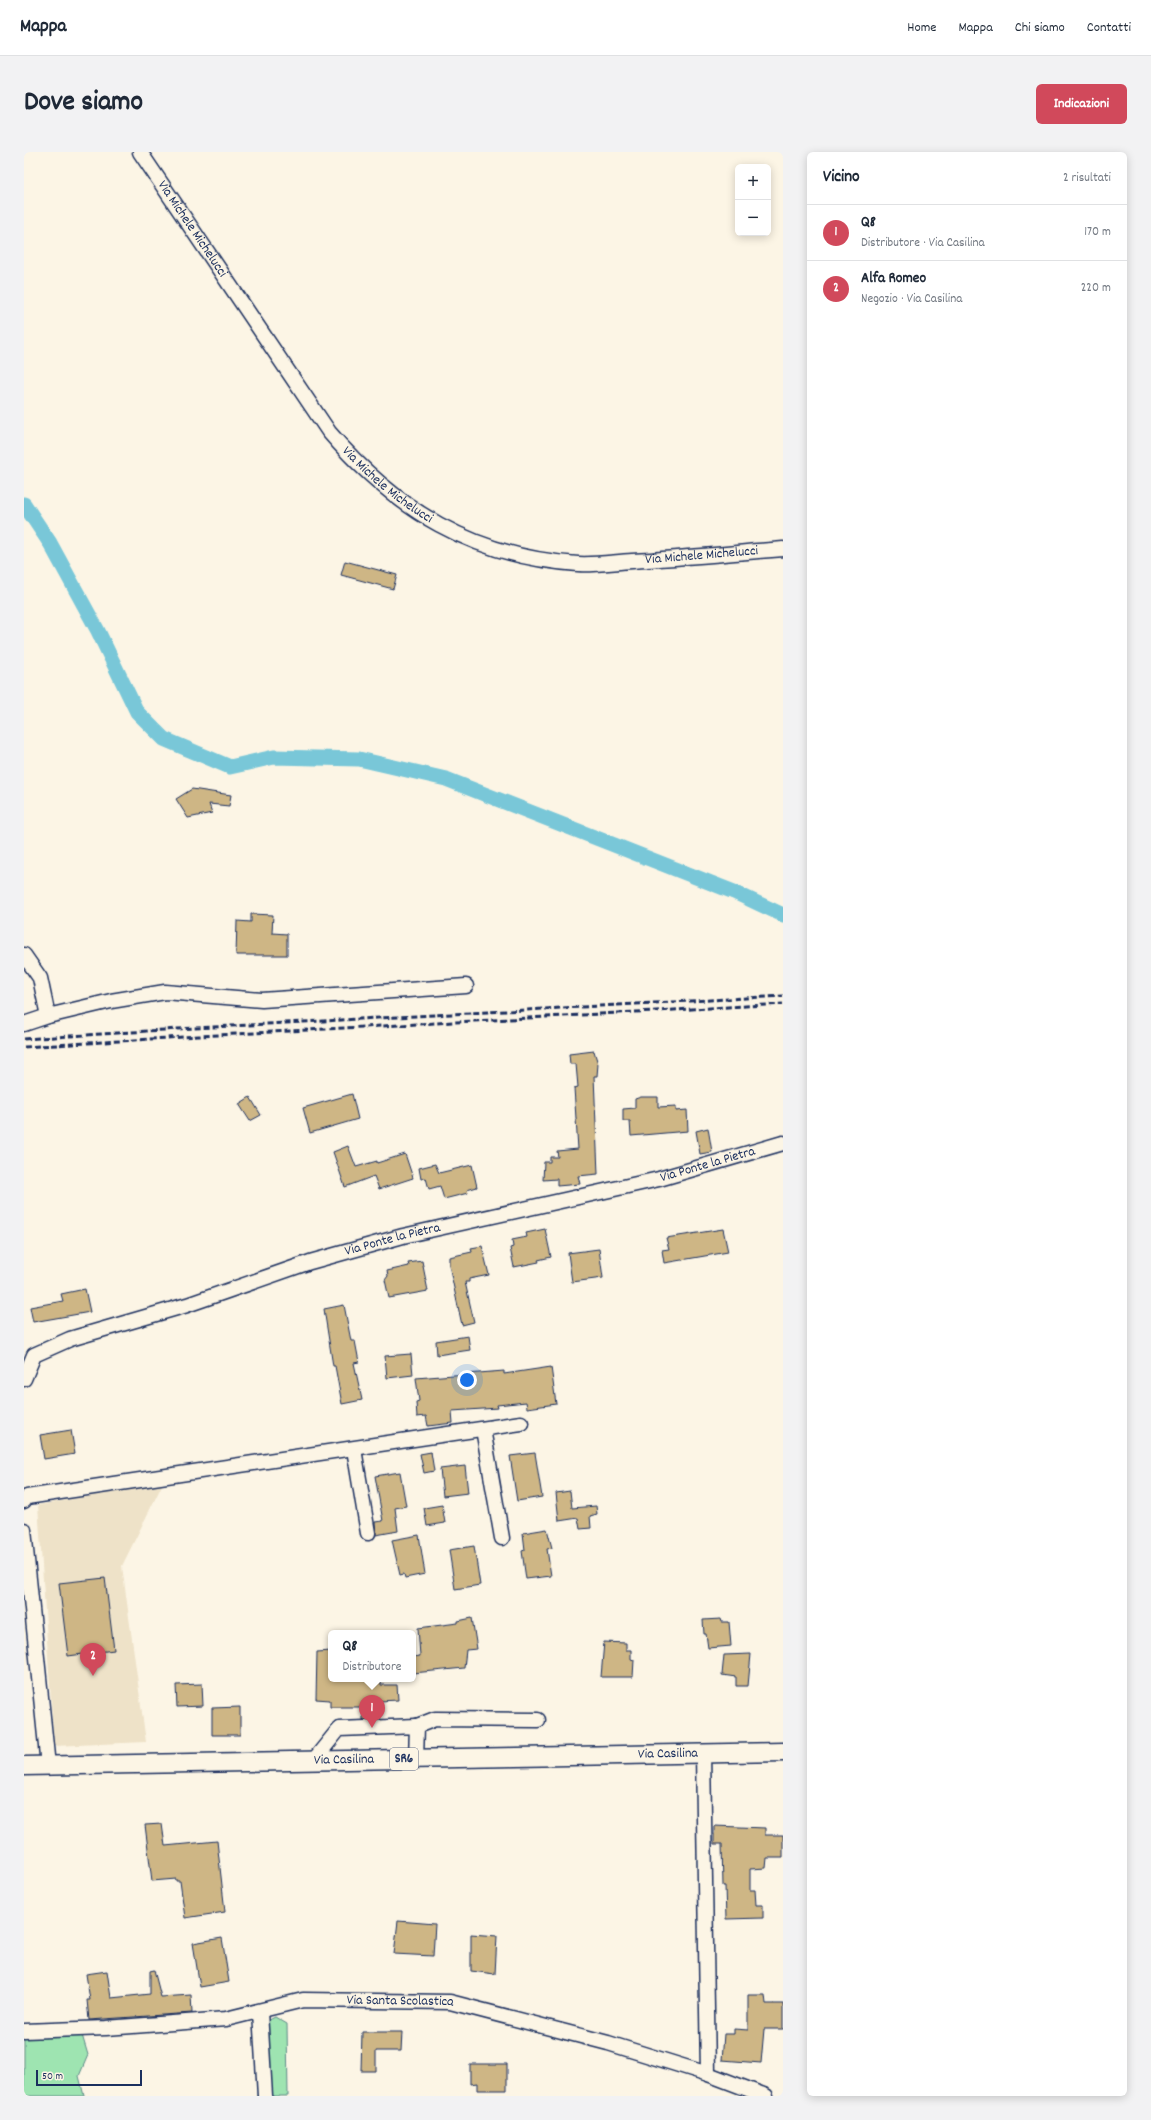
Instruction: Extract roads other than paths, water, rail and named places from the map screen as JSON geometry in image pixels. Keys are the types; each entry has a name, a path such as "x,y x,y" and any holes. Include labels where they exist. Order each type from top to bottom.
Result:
{"main road":[{"name":"Via Casilina","path":"24,1766 703,1752 783,1752"}],"street":[{"name":"Via Michele Michelucci","path":"140,152 329,432 354,462 398,499 452,533 513,554 578,564 663,559 783,549"},
{"path":"24,955 40,978 48,1016"},
{"path":"24,1024 48,1016 111,1001 165,992 262,1000 466,986"},
{"name":"Via Ponte la Pietra","path":"24,1379 34,1355 70,1338 187,1305 310,1262 403,1236 659,1179 783,1143"},
{"path":"24,1501 27,1497 521,1423"},
{"path":"483,1429 502,1538"},
{"path":"354,1449 368,1533"},
{"path":"24,1530 48,1766"},
{"path":"314,1760 339,1729 417,1726 435,1719 538,1720"},
{"path":"416,1759 417,1726"},
{"path":"703,1752 708,2074"},
{"name":"Via Santa Scolastica","path":"24,2031 106,2028 226,2019 260,2012 303,2000 450,2002 608,2043 708,2074 766,2096"},
{"path":"260,2012 265,2096"}],"waterway":[{"path":"24,504 50,543 98,631 137,712 164,739 230,767 274,757 359,759 446,779 734,892 783,915"}],"railway":[{"path":"24,1039 194,1028 783,996"},
{"path":"24,1047 783,1004"}],"place":[{"name":"Alfa Romeo","path":"93,1676"},
{"name":"Q8","path":"372,1728"}]}
